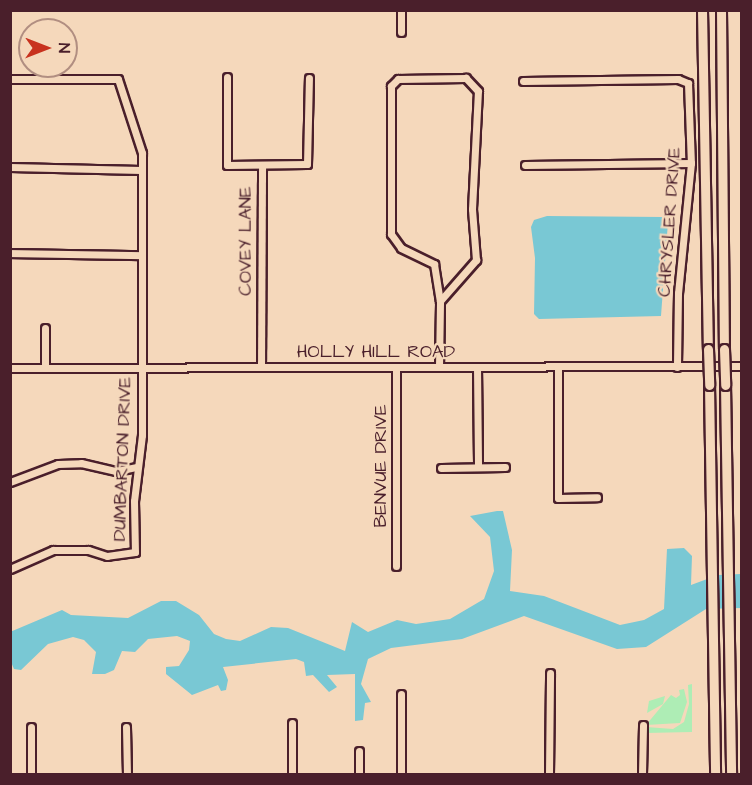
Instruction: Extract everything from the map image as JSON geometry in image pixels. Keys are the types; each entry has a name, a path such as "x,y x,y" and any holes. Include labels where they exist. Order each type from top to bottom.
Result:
{"highway":[{"path":"702,10 715,774"},
{"path":"721,10 731,774"}],"street":[{"path":"401,10 401,32"},
{"name":"COVEY LANE","path":"227,77 227,165 262,165 261,367"},
{"path":"262,165 308,164 309,78"},
{"path":"439,367 440,301 434,264 396,244 390,227 391,86 398,79 434,81 466,78 478,91 472,209 477,260 440,301"},
{"name":"DUMBARTON DRIVE","path":"10,79 118,79 139,137 142,255 142,435 136,467 135,552 107,556 88,550 53,550 10,569"},
{"name":"CHRYSLER DRIVE","path":"523,81 686,82 691,91 691,163 678,292 677,367"},
{"path":"525,165 691,163"},
{"path":"10,167 46,165 141,170"},
{"path":"10,253 142,255"},
{"path":"45,328 45,368"},
{"name":"HOLLY HILL ROAD","path":"10,368 741,366"},
{"name":"BENVUE DRIVE","path":"396,367 396,566"},
{"path":"477,367 478,467"},
{"path":"558,367 558,498 597,497"},
{"path":"10,482 58,464 81,463 117,471 136,467"},
{"path":"441,468 505,467"},
{"path":"549,774 550,673"},
{"path":"401,694 401,774"},
{"path":"292,723 292,774"},
{"path":"642,774 643,725"},
{"path":"31,727 31,774"},
{"path":"126,727 127,774"},
{"path":"359,751 359,774"}],"green space":[{"path":"692,684 692,732 646,733 646,727 673,729 684,722 689,704 688,685"},
{"path":"684,689 687,702 680,723 646,725 671,695 676,698 680,695 679,690"},
{"path":"665,696 663,704 647,713 649,701"}],"water":[{"path":"547,216 663,217 668,222 661,316 539,319 534,314 535,258 531,227 534,220"},
{"path":"503,511 512,550 510,591 544,596 620,625 644,620 664,609 667,549 684,548 692,556 691,585 718,575 741,574 741,608 706,609 646,647 617,649 524,616 462,639 391,648 368,659 361,684 371,702 365,703 363,720 355,721 355,674 327,675 337,687 329,692 313,675 306,676 304,662 296,659 223,667 228,680 226,690 221,691 218,685 192,695 166,674 166,667 179,666 189,650 190,641 177,636 148,639 135,652 122,651 114,670 105,674 92,674 96,652 84,640 73,637 48,644 21,670 14,669 11,662 10,632 62,610 71,615 128,618 161,601 176,601 199,615 214,634 226,639 240,641 271,627 288,628 345,651 352,622 368,632 397,620 416,624 450,619 484,599 494,571 490,537 470,516"}]}
